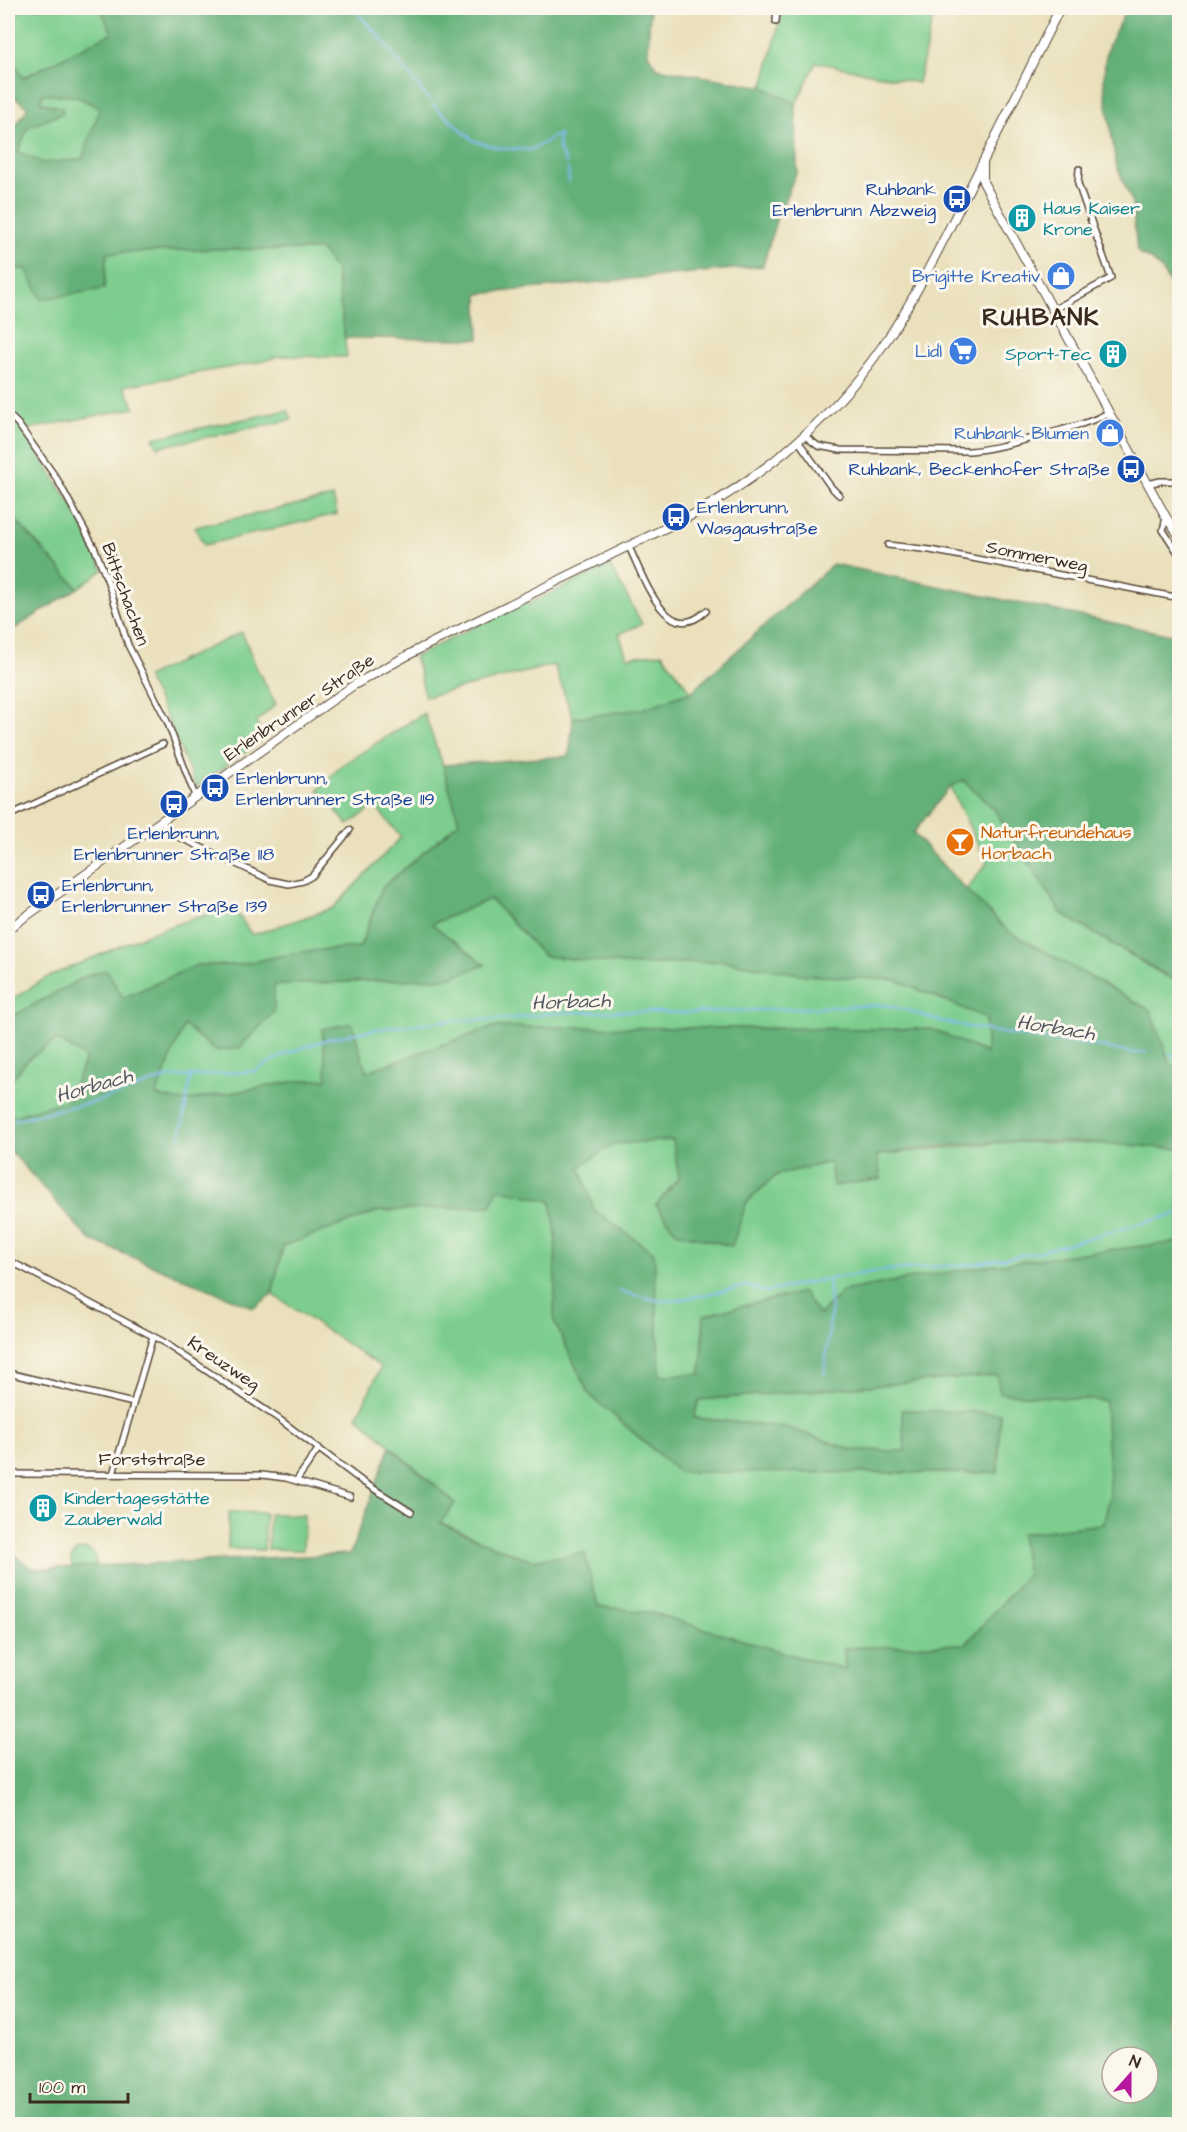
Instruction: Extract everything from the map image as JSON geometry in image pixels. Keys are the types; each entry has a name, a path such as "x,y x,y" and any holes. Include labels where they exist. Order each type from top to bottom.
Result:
{"street":[{"path":"776,22 777,8"},
{"name":"Erlenbrunner Straße","path":"8,929 319,708 368,676 723,498 756,477 802,439 845,395 887,340 916,292 1060,8"},
{"path":"983,162 983,182 1179,537"},
{"path":"1053,310 1111,278 1078,184 1078,169"},
{"path":"968,189 983,182"},
{"path":"802,439 818,446 840,450 970,451 991,449 1032,438 1096,419 1109,412"},
{"name":"Bittschachen","path":"8,414 18,424 57,479 94,549 108,582 128,645 167,721 195,796"},
{"path":"802,439 831,487 839,495"},
{"path":"1149,484 1160,480 1179,482"},
{"path":"1166,517 1163,530 1179,556"},
{"name":"Sommerweg","path":"888,545 930,550 1179,598"},
{"path":"629,547 653,595 666,615 676,621 689,622 706,611"},
{"path":"8,816 163,744"},
{"path":"160,821 175,835 270,880 289,885 312,876 350,830"},
{"name":"Kreuzweg","path":"8,1263 153,1336 271,1413 363,1482 411,1512"},
{"path":"113,1474 153,1336"},
{"path":"8,1373 133,1402"},
{"path":"296,1481 319,1448"},
{"name":"Forststraße","path":"8,1474 248,1474 296,1481 350,1497"}],"green space":[{"path":"28,8 100,8 113,33 22,78 8,49 8,18"},
{"path":"100,8 604,8 650,10 648,54 657,68 763,87 796,104 797,171 777,217 763,266 478,294 479,339 345,338 336,271 321,250 216,249 107,253 104,289 41,299 26,269 8,268 8,221 10,221 8,212 8,120 16,125 28,108 8,92 8,49 23,78 112,33","holes":["43,94 75,96 100,108 82,159 43,163 18,152 28,127 63,113 62,108 40,102"]},
{"path":"783,8 935,8 918,83 816,62 796,104 763,87"},
{"path":"1127,8 1179,8 1179,300 1157,265 1137,250 1132,202 1116,164 1104,85 1105,60 1109,44"},
{"path":"43,94 75,96 100,108 82,160 43,163 18,152 28,127 63,113 62,108 40,102"},
{"path":"216,249 321,250 336,271 347,357 278,356 265,361 124,386 135,408 23,430 75,510 103,570 78,588 8,512 8,268 25,269 107,253"},
{"path":"288,410 292,420 158,447 153,438"},
{"path":"333,497 337,514 204,545 195,527"},
{"path":"8,512 78,588 8,633"},
{"path":"833,564 1176,636 1180,652 1179,981 1062,914 994,809 963,780 950,787 913,833 1009,932 1150,1010 1170,1064 1179,1069 1179,1149 1049,1141 941,1147 877,1155 881,1179 833,1186 830,1162 776,1175 747,1202 732,1246 676,1232 656,1205 679,1178 673,1140 613,1144 580,1167 594,1210 654,1253 660,1375 701,1374 704,1315 803,1292 819,1315 842,1292 849,1290 1014,1262 1179,1242 1179,2124 8,2124 8,1550 33,1569 350,1554 390,1447 455,1503 440,1523 532,1560 585,1553 598,1606 652,1613 845,1669 844,1648 966,1644 1027,1575 1021,1534 1103,1524 1110,1497 1105,1401 1000,1393 997,1375 699,1400 694,1418 785,1427 852,1450 905,1451 902,1410 1000,1413 998,1473 679,1472 589,1394 554,1321 556,1233 551,1201 498,1189 491,1206 379,1211 283,1246 272,1294 254,1308 89,1239 8,1148 8,1118 68,1100 86,1058 57,1040 28,1059 8,1084 8,1019 90,974 107,970 123,998 197,965 236,965 301,952 360,947 382,888 459,822 443,765 569,756 573,718 642,709 691,692","holes":["490,899 544,956 634,965 723,961 806,975 896,980 986,1018 986,1053 932,1029 493,1027 366,1072 352,1023 322,1029 327,1079 297,1081 184,1101 156,1096 184,1025 216,1051 239,1048 274,1012 274,985 448,978 485,965 432,924"]},
{"path":"610,565 642,624 619,634 627,657 662,653 691,692 642,709 573,718 554,665 425,697 414,657 526,601 528,604"},
{"path":"242,632 257,669 276,704 256,722 264,739 196,787 168,720 146,677"},
{"path":"424,713 443,765 459,822 382,888 360,947 301,952 236,965 197,965 123,998 107,970 90,974 8,1019 8,1002 46,978 150,933 232,906 252,935 333,908 401,837 375,806 348,825 318,789 342,765"},
{"path":"963,780 994,809 1062,914 1165,976 1179,981 1179,1069 1170,1064 1150,1010 1009,932 966,890 987,863 950,787"},
{"path":"490,899 544,956 634,965 723,961 809,975 896,980 986,1018 986,1053 931,1029 493,1027 366,1072 352,1023 328,1079 297,1081 184,1101 155,1096 184,1025 215,1051 274,985 448,978 484,965 432,924"},
{"path":"57,1039 86,1057 68,1100 8,1118 8,1084 28,1059"},
{"path":"673,1140 679,1178 656,1205 747,1202 777,1175 830,1162 834,1186 881,1179 877,1155 1005,1142 1112,1144 1179,1149 1179,1242 1014,1262 849,1290 842,1292 819,1315 704,1315 701,1375 659,1375 654,1253 594,1210 580,1167 613,1144"},
{"path":"498,1189 551,1201 556,1233 554,1321 589,1394 679,1472 998,1473 1000,1413 902,1410 905,1451 852,1450 785,1427 694,1418 699,1400 998,1375 1000,1393 1105,1401 1110,1497 1103,1524 1021,1534 1027,1575 966,1644 844,1648 846,1669 652,1613 597,1606 584,1553 532,1560 488,1544 440,1522 455,1503 357,1416 381,1367 272,1294 283,1246 379,1211 491,1206"},
{"path":"229,1512 265,1513 264,1550 228,1549"},
{"path":"269,1514 304,1515 303,1550 268,1549"},
{"path":"87,1549 95,1554 96,1564 90,1572 72,1568 71,1558 77,1550"}],"waterway":[{"path":"353,8 379,36 429,100"},
{"path":"433,105 474,141 499,148 531,150 559,134 558,147 566,163"},
{"path":"568,169 569,182"},
{"name":"Horbach","path":"8,1121 98,1101 165,1078 255,1071 283,1055 331,1038 378,1029 443,1021 506,1019 554,1013 624,1011 681,1013 882,1005 940,1021 985,1030 1127,1052 1146,1052"},
{"name":"Horbach","path":"1170,1054 1180,1059"},
{"path":"180,1138 191,1076"},
{"path":"824,1374 831,1312 828,1279 879,1271 973,1264 1034,1253 1180,1213"},
{"path":"618,1291 660,1301 679,1300 747,1286 765,1292 826,1279"}],"place":[{"name":"Ruhbank Erlenbrunn Abzweig","path":"957,199"},
{"name":"Haus Kaiser Krone","path":"1022,218"},
{"name":"Brigitte Kreativ","path":"1061,276"},
{"name":"Lidl","path":"963,351"},
{"name":"Sport-Tec","path":"1113,354"},
{"name":"Ruhbank Blumen","path":"1110,433"},
{"name":"Ruhbank, Beckenhofer Straße","path":"1131,469"},
{"name":"Erlenbrunn, Wasgaustraße","path":"676,517"},
{"name":"Erlenbrunn, Erlenbrunner Straße 119","path":"215,788"},
{"name":"Erlenbrunn, Erlenbrunner Straße 118","path":"174,804"},
{"name":"Naturfreundehaus Horbach","path":"960,842"},
{"name":"Erlenbrunn, Erlenbrunner Straße 139","path":"41,895"},
{"name":"Kindertagesstätte Zauberwald","path":"43,1508"}],"district":[{"name":"RUHBANK","path":"1041,317"}]}
